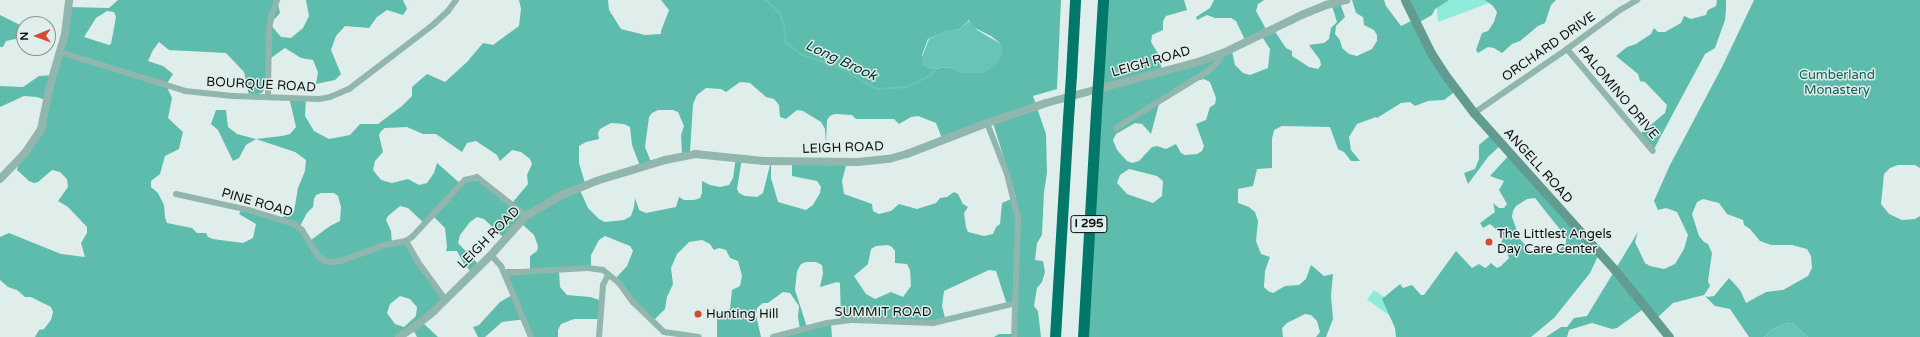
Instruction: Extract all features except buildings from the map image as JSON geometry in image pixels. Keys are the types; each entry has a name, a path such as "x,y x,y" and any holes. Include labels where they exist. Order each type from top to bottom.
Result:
{"highway":[{"name":"I 295","path":"1055,337 1076,0"},
{"name":"I 295","path":"1083,337 1103,0"}],"main road":[{"name":"ANGELL ROAD","path":"1406,0 1431,53 1446,76 1474,113 1605,259 1668,337"}],"street":[{"path":"0,179 25,153 41,129 50,86 60,52 69,0"},
{"path":"268,97 269,29 272,13 277,0"},
{"name":"BOURQUE ROAD","path":"60,52 184,91 233,96 319,99 330,97 350,89 434,24 448,11 456,0"},
{"name":"LEIGH ROAD","path":"399,337 417,325 445,299 490,255 526,216 578,187 680,156 695,154 764,162 875,161 908,154 987,123 1046,103 1182,67 1223,53 1277,26 1326,5 1343,0"},
{"name":"ORCHARD DRIVE","path":"1474,113 1567,49 1620,10 1637,0"},
{"name":"PALOMINO DRIVE","path":"1567,49 1653,151"},
{"path":"1116,128 1208,71 1217,63 1223,53"},
{"path":"987,123 1007,174 1017,211 1019,233 1014,337"},
{"path":"445,299 418,262 406,241 412,238 449,196 465,180 477,177 526,216"},
{"name":"PINE ROAD","path":"176,194 249,210 294,224 302,230 316,253 325,261 341,261 385,245 406,241"},
{"path":"490,255 501,266 531,337"},
{"path":"504,273 588,268 603,270 619,283 633,302 664,332 699,337"},
{"path":"599,337 604,285 608,275"},
{"name":"SUMMIT ROAD","path":"773,337 827,323 853,320 933,323 1016,303"}],"shaded area":[{"path":"1436,0 1497,0 1438,22"},
{"path":"969,21 977,30 1001,44 1003,52 997,63 985,73 961,73 950,67 932,69 922,65 922,57 929,39 944,31 960,29"},
{"path":"1374,290 1410,315 1403,325 1367,300"},
{"path":"1792,323 1808,337 1764,337 1771,330 1784,324"}],"green space":[{"path":"118,0 277,0 280,13 270,24 281,37 291,38 303,28 309,16 306,0 403,0 407,9 403,15 387,10 377,17 369,28 345,26 336,36 331,50 341,74 335,80 316,84 318,72 313,60 301,58 285,48 268,60 267,84 262,93 249,96 244,72 226,53 169,50 159,42 153,50 148,61 163,66 173,74 166,85 172,98 168,118 183,132 179,149 165,156 160,174 151,181 151,187 158,193 164,205 167,223 192,228 197,233 206,233 208,237 213,239 243,243 253,238 256,224 239,214 243,206 279,219 294,211 298,188 305,171 306,160 295,152 256,139 290,134 296,127 289,97 306,98 305,116 314,131 329,139 350,135 360,124 378,124 402,106 412,96 412,87 427,74 445,82 467,62 483,43 493,45 519,26 521,9 519,0 608,0 609,10 621,29 645,35 661,34 669,10 661,0 1061,0 1057,89 1033,96 1046,134 1047,173 1044,192 1042,235 1037,243 1035,260 1043,261 1045,272 1042,282 1037,288 1034,306 1038,311 1041,337 994,337 999,334 1015,334 1017,304 1007,305 996,271 989,270 944,291 942,306 946,322 841,321 840,283 837,282 820,287 823,273 822,265 816,262 806,262 801,264 797,271 795,290 807,327 831,324 832,337 773,337 800,329 798,317 799,306 790,293 783,292 768,303 763,303 757,308 756,315 761,337 717,337 717,314 730,309 732,290 740,286 742,276 738,261 730,258 726,250 719,248 714,250 710,244 702,240 689,242 677,254 671,268 673,284 667,297 665,309 653,321 615,279 627,266 633,251 630,246 605,236 599,240 591,255 591,268 559,271 560,287 567,295 590,297 603,301 602,319 574,319 561,324 558,330 558,337 532,337 526,319 502,322 485,337 478,337 473,327 479,325 500,302 514,294 506,269 530,269 530,256 537,251 538,246 534,235 522,224 506,240 484,219 477,217 470,222 460,235 458,243 481,267 473,274 464,264 457,251 446,251 445,228 434,217 425,224 408,208 400,206 388,216 386,220 391,231 392,244 409,243 422,265 446,297 423,323 438,337 417,337 414,331 402,337 35,337 39,330 44,329 51,320 53,312 51,307 31,297 25,297 17,290 8,287 0,280 0,237 9,233 61,254 85,257 81,243 87,233 87,227 68,207 58,201 68,187 67,179 60,172 52,170 38,182 34,183 29,181 17,170 19,162 27,156 48,101 37,97 24,96 0,107 0,86 23,87 39,76 55,75 69,7 109,8","holes":["107,11 114,12 116,17 111,44 109,45 84,37 96,18","969,20 973,27 991,36 1001,44 961,73 950,67 932,69 923,65 922,55 928,39 943,32 960,29","740,82 750,83 766,97 774,99 779,105 780,117 786,119 797,110 803,111 821,122 825,129 826,144 827,120 830,116 835,114 852,115 856,119 894,119 899,124 911,117 918,116 936,123 943,141 993,123 1016,197 1002,203 1000,224 996,227 993,234 984,236 968,232 964,213 968,207 963,204 958,194 954,192 947,197 940,198 936,203 917,209 899,204 891,211 879,214 873,211 872,204 844,194 842,181 847,162 792,163 792,176 817,181 821,187 820,193 813,205 806,210 778,202 771,178 771,161 763,193 757,197 745,196 739,193 737,189 742,158 736,157 733,178 729,185 720,187 710,185 702,181 702,193 700,198 694,200 684,200 679,197 676,207 646,213 639,210 635,198 631,216 624,220 605,222 599,219 588,208 579,188 585,183 579,163 579,146 586,142 599,139 598,133 600,129 611,123 624,124 630,127 632,145 640,166 651,162 645,147 649,117 652,113 658,110 673,110 678,112 684,126 681,135 682,153 690,152 693,104 697,95 706,88 721,89 726,92","407,127 423,134 436,134 462,152 467,143 476,141 497,155 500,161 512,150 521,152 530,159 532,164 527,175 528,184 513,202 479,180 466,182 462,185 437,163 434,173 427,183 419,185 408,179 392,183 381,180 373,170 375,161 383,152 379,135 385,128","321,193 334,193 338,196 341,207 340,221 330,226 311,240 299,228 307,213 313,207 316,195","888,245 895,251 895,263 907,264 910,270 911,286 903,297 891,292 875,299 866,294 854,276 868,264 871,249 876,246","400,296 410,299 417,307 416,316 404,327 395,324 387,313 390,304"]},
{"path":"1105,0 1184,0 1187,10 1166,16 1163,21 1163,30 1152,35 1151,42 1159,55 1162,72 1232,51 1235,65 1243,73 1250,75 1268,68 1270,49 1261,35 1246,42 1236,21 1231,18 1215,18 1207,15 1197,20 1196,17 1210,8 1214,0 1264,0 1258,4 1256,11 1267,31 1274,30 1286,48 1292,51 1292,56 1309,67 1318,69 1321,65 1320,60 1309,45 1324,43 1329,39 1331,28 1337,22 1332,6 1340,3 1345,17 1336,26 1335,34 1340,40 1342,48 1349,54 1357,56 1372,49 1377,41 1377,35 1374,30 1364,25 1363,17 1356,13 1352,0 1384,0 1386,6 1401,26 1415,19 1409,0 1449,0 1435,9 1432,15 1418,23 1457,90 1444,100 1428,101 1415,106 1410,102 1401,103 1377,118 1376,117 1357,124 1349,137 1351,150 1360,161 1351,161 1344,152 1338,149 1330,127 1282,126 1274,130 1272,139 1272,168 1257,169 1253,186 1238,189 1238,203 1249,207 1255,212 1258,221 1256,241 1261,254 1270,257 1265,271 1264,287 1268,291 1273,293 1285,286 1299,285 1306,279 1311,265 1324,276 1333,274 1331,296 1333,319 1326,337 1316,337 1320,332 1317,321 1311,315 1305,314 1287,323 1282,328 1283,337 1085,337","holes":["1204,79 1210,82 1216,98 1215,104 1210,107 1206,120 1196,124 1204,146 1202,151 1197,154 1185,155 1181,153 1176,144 1166,149 1157,146 1152,147 1139,161 1132,163 1127,161 1117,150 1113,140 1116,134 1135,123 1142,124 1151,134 1160,100 1196,81","1129,169 1157,176 1163,181 1162,196 1153,203 1127,194 1117,183 1120,175"]},
{"path":"1485,0 1556,0 1551,5 1545,23 1538,26 1520,41 1512,44 1502,53 1494,48 1488,47 1478,53 1476,50 1482,33 1488,31 1494,22 1497,12 1493,6"},
{"path":"1717,0 1726,0 1726,10 1725,20 1715,48 1705,54 1654,149 1641,133 1665,113 1667,105 1645,82 1640,81 1638,74 1616,56 1627,47 1636,44 1651,34 1654,28 1658,32 1665,32 1681,23 1684,16 1691,19 1706,15 1708,10 1716,6"},
{"name":"Cumberland Monastery","path":"1754,0 1920,0 1920,168 1915,165 1898,165 1890,168 1884,174 1881,204 1889,214 1902,220 1915,219 1920,216 1920,337 1808,337 1792,323 1784,324 1771,330 1764,337 1749,337 1730,309 1715,306 1705,296 1714,296 1729,278 1740,290 1746,303 1766,292 1783,290 1808,276 1812,268 1811,256 1807,249 1792,245 1771,245 1760,241 1750,229 1744,225 1743,220 1727,214 1719,203 1703,199 1697,202 1692,214 1699,236 1708,244 1712,253 1708,281 1710,286 1704,295 1673,303 1657,318 1646,307 1617,328 1612,329 1592,323 1569,330 1567,337 1546,337 1561,327 1567,327 1574,318 1587,316 1638,232 1635,242 1645,263 1650,266 1664,269 1675,264 1684,249 1688,235 1677,212 1666,208 1658,210 1654,201 1670,165 1722,67"},
{"path":"0,15 16,23 16,39 6,41 3,47 0,47"},
{"path":"216,110 226,110 228,127 237,134 256,139 246,145 239,158 233,161 218,130 211,124"},
{"path":"1493,133 1502,144 1488,157 1468,184 1464,173 1475,169 1479,159 1479,145"},
{"path":"1510,154 1599,254 1590,273 1554,318 1531,337 1396,337 1395,328 1382,299 1400,284 1403,288 1412,285 1421,295 1424,295 1456,251 1472,268 1479,264 1485,268 1491,263 1497,268 1509,258 1507,253 1500,245 1504,236 1490,224 1483,228 1480,223 1495,212 1493,203 1499,208 1504,208 1507,204 1499,190 1504,181 1490,176","holes":["1535,198 1566,237 1566,243 1556,253 1548,254 1530,251 1520,239 1512,217 1513,211 1516,206 1527,199"]}],"waterway":[{"name":"Long Brook","path":"766,0 780,13 784,25 785,41 800,54 838,67 877,89 906,87 930,76 935,71"}],"place":[{"name":"The Littlest Angels Day Care Center","path":"1489,242"},
{"name":"Hunting Hill","path":"698,314"}]}
